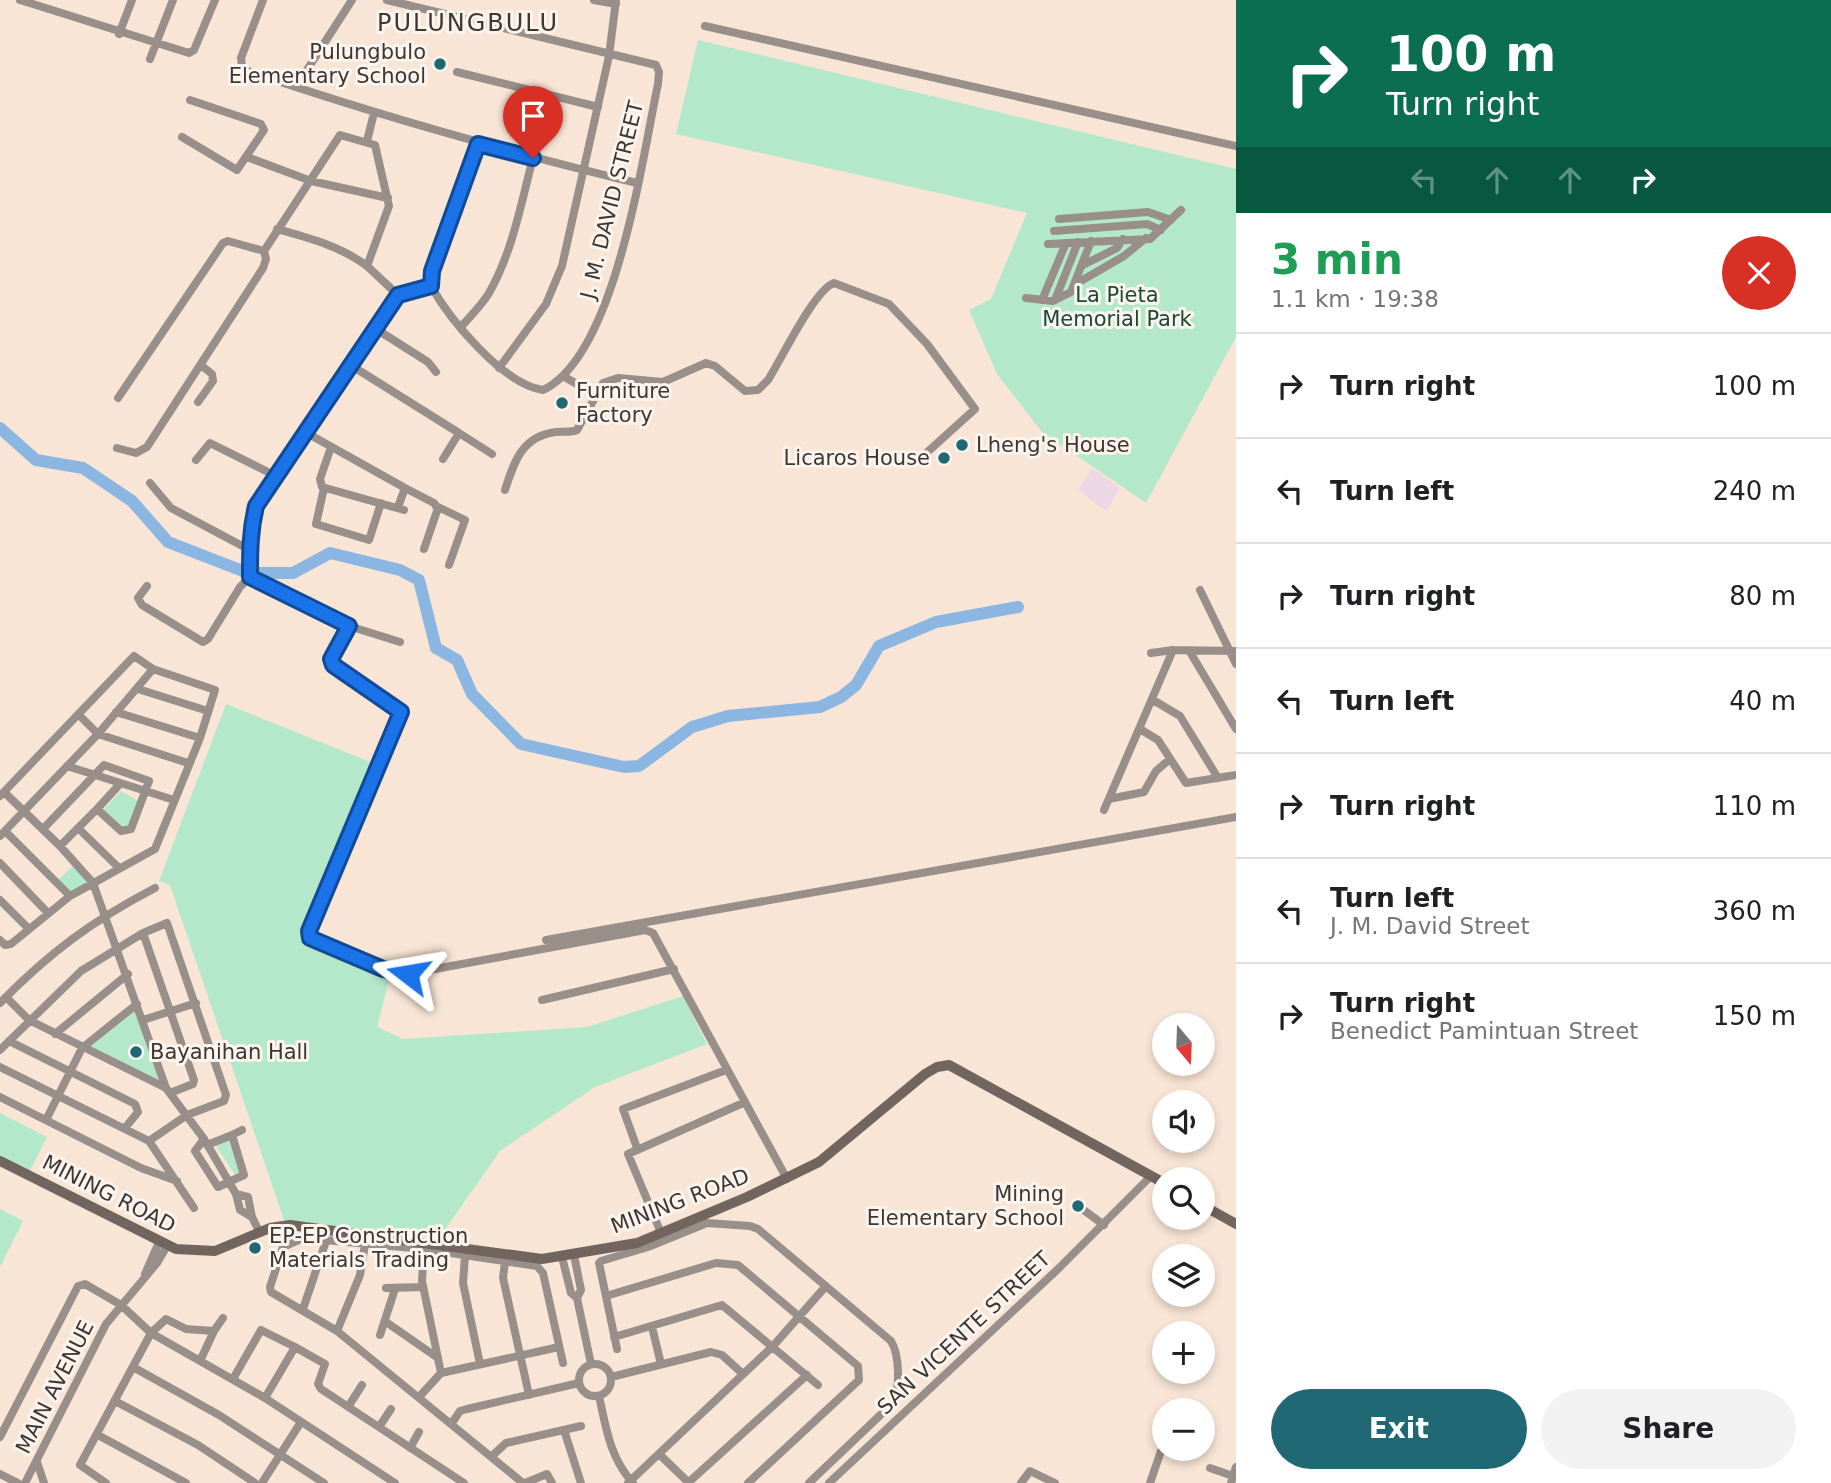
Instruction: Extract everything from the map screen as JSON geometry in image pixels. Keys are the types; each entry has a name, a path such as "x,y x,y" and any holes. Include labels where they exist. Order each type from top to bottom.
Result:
{"street":[{"path":"119,34 132,0"},
{"path":"150,59 173,0"},
{"path":"23,1 119,34 193,52 215,0"},
{"path":"263,0 241,58 242,66 374,113 478,144 637,183"},
{"path":"296,87 352,0"},
{"path":"387,0 609,55"},
{"path":"499,368 529,330 555,285 609,55 616,2 594,0"},
{"path":"705,26 920,73 1209,143 1236,146"},
{"name":"J. M. DAVID STREET","path":"563,376 607,302 637,183 658,84 656,65 609,55"},
{"path":"457,72 598,107"},
{"path":"182,137 233,170 241,168 264,130 263,125 191,100"},
{"path":"367,141 374,113"},
{"path":"117,448 136,453 147,447 266,264 264,251 277,229 342,134 367,141 378,149 388,198 388,214 367,266"},
{"path":"478,144 432,271 431,286 499,368 534,388 543,390 563,376 594,394"},
{"path":"247,157 311,181 388,198"},
{"path":"462,326 488,295 509,248 533,158"},
{"path":"1048,244 1146,238 1150,240 1181,210"},
{"path":"1059,219 1148,212 1171,220"},
{"path":"1054,231 1147,224 1161,230"},
{"path":"277,229 324,242 352,254 398,295"},
{"path":"1074,285 1124,256 1146,238"},
{"path":"1081,266 1117,248 1124,239"},
{"path":"1087,251 1103,240"},
{"path":"118,398 223,243 228,241 264,251"},
{"path":"1026,298 1055,300 1071,292 1091,241"},
{"path":"1055,300 1079,242"},
{"path":"1042,300 1066,243"},
{"path":"506,490 519,452 525,445 554,432 578,430 591,409 594,394 603,383 610,380 663,382 706,363 715,366 745,391 753,393 768,380 824,290 834,284 889,304 927,344 975,409 923,456"},
{"path":"147,586 138,598 142,605 203,642 208,639 250,574 248,549 256,506 398,295 431,286"},
{"path":"376,329 428,362 436,372"},
{"path":"198,402 213,381 212,374 202,366"},
{"path":"352,366 492,454"},
{"path":"305,432 465,520 449,565"},
{"path":"443,459 459,433"},
{"path":"196,460 210,443 276,476"},
{"path":"331,447 319,484 324,488 401,508 405,488"},
{"path":"150,483 171,508 248,549"},
{"path":"324,488 316,524 369,540 381,503"},
{"path":"424,549 438,511 436,506"},
{"path":"250,574 349,626 400,642"},
{"path":"1200,590 1233,651 1236,664"},
{"path":"349,626 331,659 333,665 401,712 309,931 310,938 401,974 520,955 645,930 653,933"},
{"path":"1150,653 1173,650 1233,651"},
{"path":"1104,810 1173,650"},
{"path":"1189,652 1236,729"},
{"path":"0,940 5,945 11,944 70,896 93,883 155,849 200,738 216,693 214,687 153,669 134,656 2,794 43,828 93,883 168,1091 206,1142 236,1194 240,1210 252,1217 260,1233"},
{"path":"70,896 3,833 98,734 153,669"},
{"path":"138,689 208,711"},
{"path":"1153,699 1180,716 1218,778"},
{"path":"116,712 200,738"},
{"path":"79,715 98,734 188,763"},
{"path":"1140,729 1158,740 1186,783 1236,775"},
{"path":"1109,799 1144,792 1156,771 1170,759"},
{"path":"43,828 106,765 147,780 131,829 121,831 97,809"},
{"path":"68,766 119,785 174,800"},
{"path":"60,846 119,785"},
{"path":"546,940 1236,817"},
{"path":"78,828 119,869"},
{"path":"0,863 48,913"},
{"path":"143,933 194,1082 168,1091 29,1020 3,1000 59,947 106,914 155,888"},
{"path":"0,900 29,929"},
{"path":"0,1050 81,971 165,922 196,1003 226,1099 187,1115 149,1141"},
{"path":"654,922 653,933 787,1180"},
{"path":"542,1000 674,969"},
{"path":"55,1034 128,974"},
{"path":"46,1120 82,1048 137,1003"},
{"path":"143,1020 196,1003"},
{"path":"9,1041 135,1104 138,1112 125,1128"},
{"name":"MINING ROAD","path":"0,1161 163,1244 189,1252 215,1251 281,1226 300,1226 530,1258 568,1256 637,1243 787,1180 836,1150 925,1074 944,1065 959,1069 1151,1176"},
{"path":"0,1067 149,1141 194,1208"},
{"path":"637,1148 623,1109 726,1070"},
{"path":"0,1097 141,1168 177,1181"},
{"path":"661,1233 629,1158 630,1151 743,1102"},
{"path":"232,1135 245,1173 218,1187 195,1151 206,1142 242,1130"},
{"name":"SAN VICENTE STREET","path":"829,1483 1104,1225 1151,1176"},
{"path":"1085,1211 1104,1225"},
{"path":"1215,1212 1236,1224"},
{"path":"617,1349 599,1264 601,1261 716,1222 758,1229 891,1341 896,1351 897,1393 887,1410 809,1483"},
{"path":"552,1483 547,1474 524,1483 337,1331 270,1290 283,1247 303,1238 424,1250 541,1269 563,1363"},
{"path":"303,1309 326,1241"},
{"name":"MAIN AVENUE","path":"25,1483 106,1324 144,1276 163,1244"},
{"path":"337,1331 360,1275 365,1244"},
{"path":"424,1250 423,1287 441,1373"},
{"path":"465,1256 463,1283 480,1364"},
{"path":"568,1256 577,1272 581,1290 577,1298"},
{"path":"568,1256 566,1275 571,1293 577,1298 591,1364"},
{"path":"505,1262 503,1278 529,1395"},
{"path":"606,1296 716,1263 728,1263 745,1269 858,1366 861,1376 747,1483"},
{"path":"566,1275 577,1272"},
{"path":"0,1437 78,1286 85,1284 121,1305 151,1333 265,1398 395,1483"},
{"path":"599,1396 610,1444 618,1464 630,1482 773,1346 826,1286"},
{"path":"380,1335 386,1322 391,1288 423,1287"},
{"path":"614,1337 722,1305 818,1385"},
{"path":"201,1361 223,1318"},
{"path":"106,1483 80,1468 151,1333 166,1319 186,1329 214,1331"},
{"path":"386,1322 438,1358"},
{"path":"652,1327 661,1364"},
{"path":"233,1379 261,1330 325,1364 319,1387 464,1483"},
{"path":"265,1398 295,1347"},
{"path":"419,1397 441,1373 559,1347"},
{"path":"611,1377 711,1352 722,1354 743,1374"},
{"path":"591,1364 602,1365 611,1377 608,1391 599,1396 584,1392 579,1383 580,1373 591,1364"},
{"path":"133,1367 219,1415 324,1483"},
{"path":"659,1454 689,1483 807,1375"},
{"path":"452,1423 460,1411 579,1383"},
{"path":"348,1407 362,1385"},
{"path":"115,1401 198,1445 256,1483"},
{"path":"379,1427 391,1409"},
{"path":"262,1483 301,1422"},
{"path":"492,1455 506,1443 581,1426"},
{"path":"564,1430 582,1483"},
{"path":"410,1448 419,1432"},
{"path":"97,1435 186,1483"},
{"path":"1150,1483 1158,1461"},
{"path":"37,1462 44,1483"},
{"path":"1210,1468 1233,1475"},
{"path":"1021,1483 1030,1471 1053,1483"},
{"name":"MAIN AVENUE","path":"0,1474 18,1483"}],"shaded area":[{"path":"1092,468 1120,488 1106,511 1078,490"}],"green space":[{"name":"La Pieta Memorial Park","path":"698,40 1236,169 1236,337 1146,503 1042,432 997,374 969,310 991,299 1027,213 676,134"},
{"path":"226,704 375,764 302,939 390,976 377,1027 403,1039 587,1027 683,996 707,1044 595,1087 500,1151 439,1238 285,1223 170,885 159,881"},
{"path":"121,791 140,802 126,830 102,811"},
{"path":"73,866 89,884 71,894 58,880"},
{"path":"133,1008 161,1083 86,1047"},
{"path":"0,1113 47,1137 30,1171 0,1157"},
{"path":"230,1138 244,1173 236,1176 216,1146"},
{"path":"0,1209 23,1221 0,1267"}],"waterway":[{"path":"0,428 36,460 83,468 132,501 168,542 248,573 293,573 330,553 400,570 419,580 436,648 457,660 472,694 521,744 624,767 639,766 692,727 728,716 820,707 841,697 856,685 879,646 936,622 1018,607"}],"place":[{"name":"Pulungbulo Elementary School","path":"440,64"},
{"name":"Furniture Factory","path":"562,403"},
{"name":"Lheng's House","path":"962,445"},
{"name":"Licaros House","path":"944,458"},
{"name":"Bayanihan Hall","path":"136,1052"},
{"name":"Mining Elementary School","path":"1078,1206"},
{"name":"EP-EP Construction Materials Trading","path":"255,1248"}],"district":[{"name":"PULUNGBULU","path":"468,23"}],"route":[{"path":"408,974 383,969 310,938 309,931 401,712 331,663 349,626 250,577 248,549 251,524 256,506 311,422 396,302 398,295 431,286 432,271 478,144 533,158"}]}
